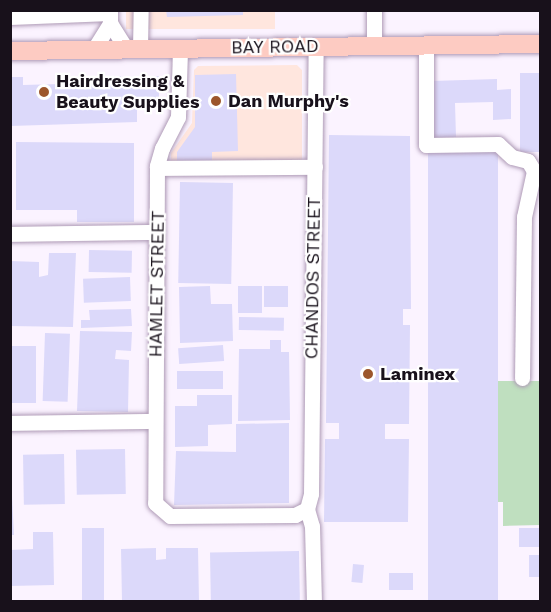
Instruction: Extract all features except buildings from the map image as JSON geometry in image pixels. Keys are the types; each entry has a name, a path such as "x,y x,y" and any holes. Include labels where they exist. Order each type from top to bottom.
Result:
{"main road":[{"name":"BAY ROAD","path":"10,51 540,44"}],"street":[{"path":"133,49 141,10"},
{"path":"374,10 374,46"},
{"path":"110,15 133,49"},
{"path":"10,16 110,15"},
{"path":"94,49 110,15"},
{"path":"426,45 426,145 498,144 512,158 528,161 534,171 524,217 522,378"},
{"name":"CHANDOS STREET","path":"314,602 312,526 307,508 311,494 316,47"},
{"name":"HAMLET STREET","path":"180,49 178,117 162,148 158,168 155,503 170,516 295,515 307,508"},
{"path":"158,168 315,167"},
{"path":"10,234 157,232"},
{"path":"10,423 155,421"}],"shaded area":[{"path":"126,11 275,11 275,29 126,29"},
{"path":"297,65 302,70 302,173 171,175 171,153 192,123 194,70 198,66"}],"green space":[{"path":"497,381 540,381 540,525 503,526 503,502 497,502"}],"place":[{"name":"Hairdressing & Beauty Supplies","path":"44,92"},
{"name":"Dan Murphy's","path":"216,101"},
{"name":"Laminex","path":"368,374"}]}
